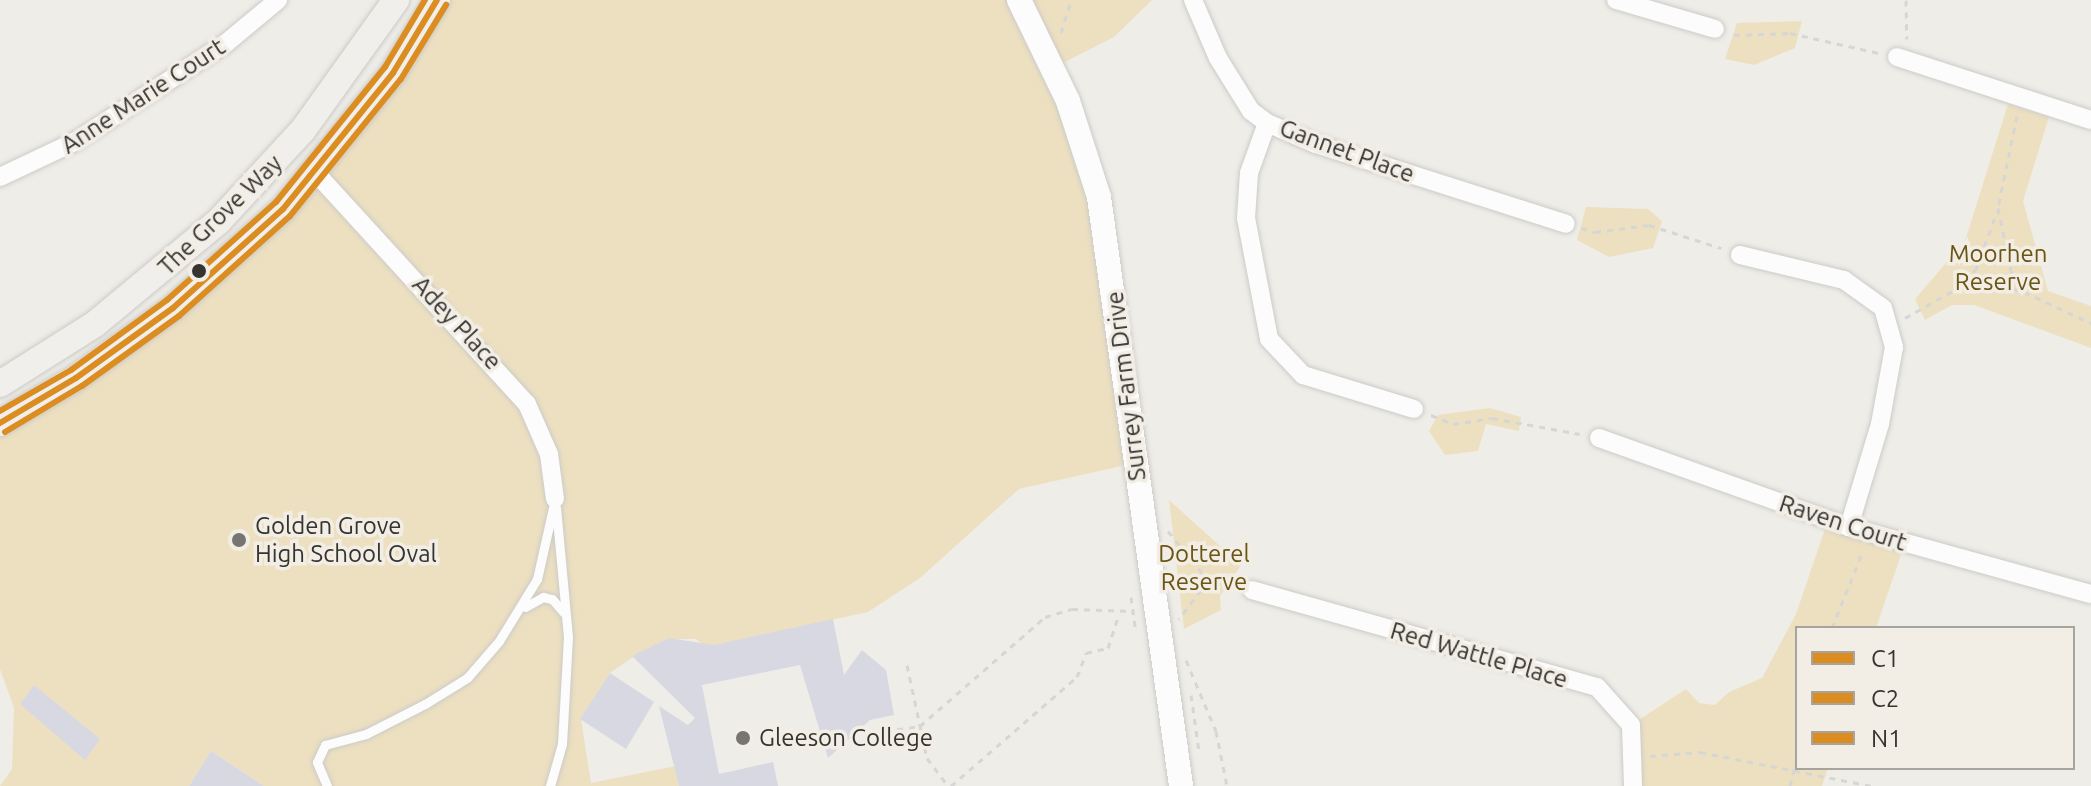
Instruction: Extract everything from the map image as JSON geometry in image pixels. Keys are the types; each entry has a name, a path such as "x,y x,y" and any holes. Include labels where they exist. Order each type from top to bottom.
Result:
{"main road":[{"name":"The Grove Way","path":"0,384 151,281 218,222 288,148 396,0"},
{"name":"The Grove Way","path":"0,423 76,378 173,308 283,209 393,73 437,0"},
{"path":"288,148 315,172"}],"street":[{"name":"Anne Marie Court","path":"0,177 76,141 225,44 278,0"},
{"name":"Surrey Farm Drive","path":"1019,0 1068,101 1099,197 1114,278 1155,609 1181,786"},
{"name":"Gannet Place","path":"1193,0 1226,71 1251,111 1267,123 1316,144 1566,224"},
{"path":"1616,0 1715,29"},
{"path":"1897,57 2091,120"},
{"path":"1267,123 1249,173 1246,218 1269,339 1303,375 1414,409"},
{"name":"Adey Place","path":"315,172 527,404 549,454 555,499"},
{"path":"1740,255 1844,280 1883,308 1894,347 1880,424 1849,527"},
{"name":"Raven Court","path":"1599,438 1849,527 2091,594"},
{"name":"Red Wattle Place","path":"1252,590 1597,687 1631,725 1633,786"}],"lane":[{"path":"327,786 317,762 325,745 366,734 467,678 518,615 537,579 555,499"},
{"path":"550,786 562,744 566,618 555,499"},
{"path":"518,615 543,597 560,606 566,618"}],"path":[{"path":"1061,33 1071,0"},
{"path":"1715,29 1745,39 1790,33 1897,57 1909,35 1906,0"},
{"path":"1956,289 1988,247 2021,97"},
{"path":"1998,208 2011,271 2024,292"},
{"path":"1566,224 1595,232 1649,225 1740,255"},
{"path":"1889,327 1956,289 1989,282 2024,292 2091,323"},
{"path":"1414,409 1453,424 1492,418 1599,438"},
{"path":"1163,525 1208,580 1252,590"},
{"path":"1833,626 1872,534"},
{"path":"1178,627 1208,580"},
{"path":"885,731 920,726 1045,617 1072,609 1119,614 1155,609"},
{"path":"907,665 927,758 950,786 1077,677 1086,653 1108,648 1119,614"},
{"path":"1183,656 1216,731 1227,786"},
{"path":"1634,756 1700,752 1795,767 1790,786"},
{"path":"1807,770 1872,786"}],"green space":[{"path":"437,0 1019,0 1099,197 1135,463 1019,489 920,578 868,612 706,647 696,639 669,639 610,673 581,719 591,783 676,766 681,786 264,786 211,751 189,786 0,786 12,769 14,708 0,669 0,429 283,209"},
{"path":"1029,0 1152,0 1114,37 1063,63"},
{"path":"1802,21 1795,48 1754,65 1725,59 1737,23"},
{"name":"Moorhen Reserve","path":"2008,104 2049,117 2023,201 2048,291 2091,306 2091,348 1974,305 1952,305 1925,320 1915,299 1965,241"},
{"path":"1586,207 1648,209 1662,221 1653,248 1609,257 1577,240"},
{"path":"1490,408 1521,417 1519,431 1486,424 1478,451 1445,455 1429,431 1438,415"},
{"name":"Dotterel Reserve","path":"1169,500 1241,565 1220,596 1221,610 1184,629"},
{"path":"1828,520 1905,543 1877,626 1795,626 1795,770 1827,770 1822,786 1633,786 1631,725 1686,689 1699,703 1715,705 1729,692 1762,678 1796,614"}],"building":[{"path":"833,619 844,675 862,650 886,670 894,715 870,720 828,758 800,665 702,685 719,774 773,762 778,786 679,786 659,706 688,725 695,718 632,656 669,638 714,645"},
{"path":"610,673 654,702 626,749 580,719"},
{"path":"34,685 100,739 85,760 20,704"},
{"path":"211,751 264,786 189,786"}],"transit line":[{"name":"N1","path":"0,411 71,370 167,300 276,202 385,67 425,0"},
{"name":"C1","path":"0,423 76,378 173,308 283,209 393,73 437,0"},
{"name":"C2","path":"5,432 82,386 179,316 290,216 401,79 446,5"}],"place":[{"name":"Golden Grove High School Oval","path":"239,540"},
{"name":"Gleeson College","path":"743,738"}]}
